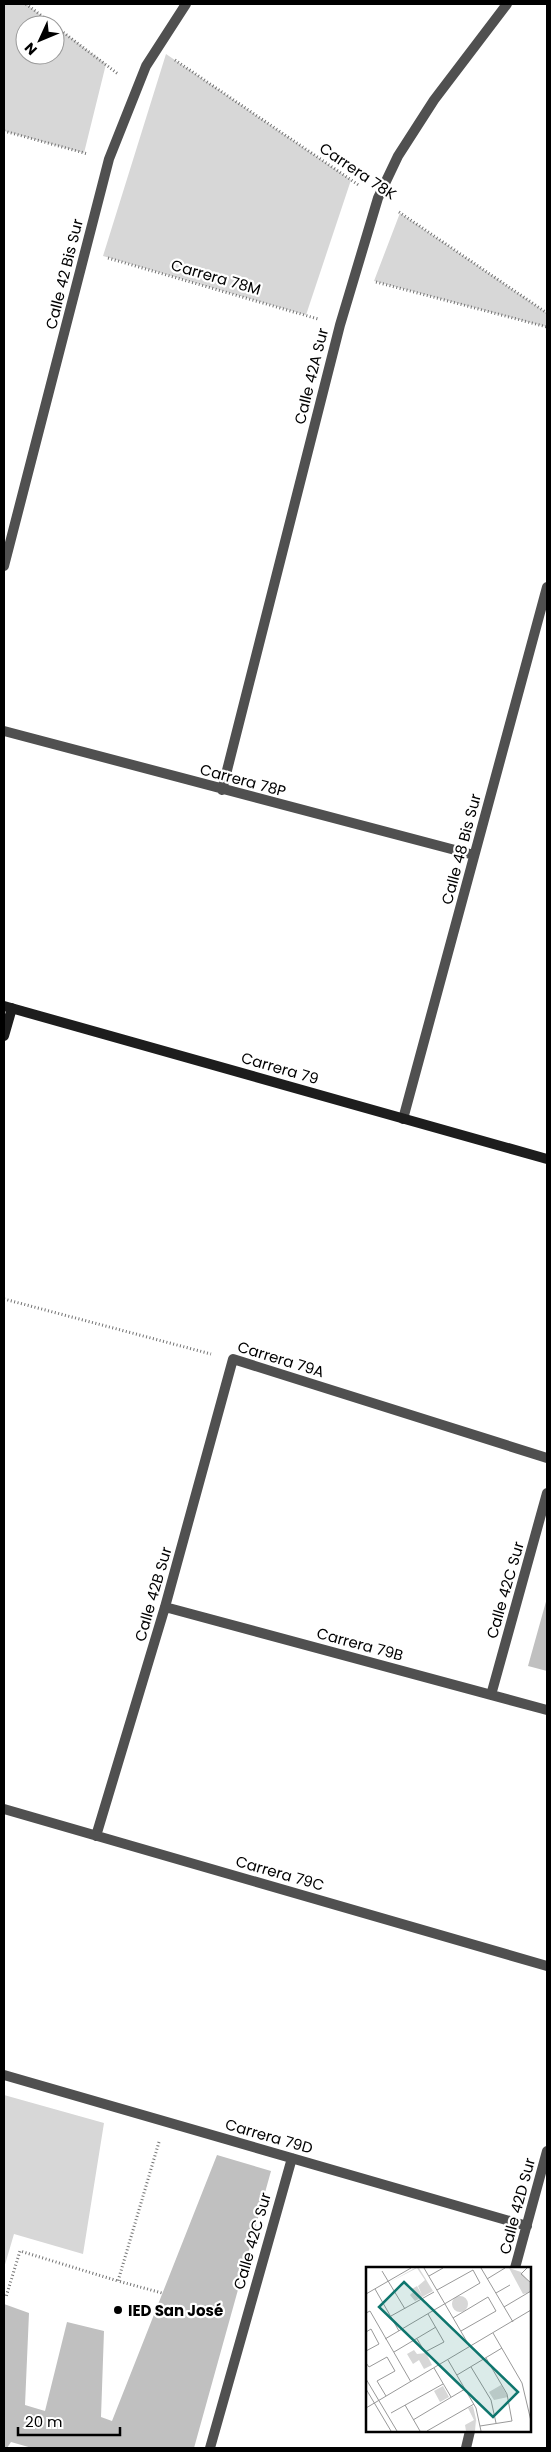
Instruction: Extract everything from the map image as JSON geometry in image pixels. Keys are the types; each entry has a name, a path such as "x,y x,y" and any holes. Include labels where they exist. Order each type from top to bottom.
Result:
{"street":[{"name":"Calle 42 Bis Sur","path":"4,566 109,159 136,89 155,49 186,4"},
{"name":"Calle 42A Sur","path":"222,790 340,325 353,276 378,198 398,156 434,100 507,4"},
{"name":"Calle 48 Bis Sur","path":"403,1119 474,855 544,612 547,588"},
{"name":"Carrera 78P","path":"4,732 474,855"},
{"name":"Carrera 79","path":"8,1007 547,1159"},
{"path":"4,1036 8,1007"},
{"name":"Carrera 79A","path":"234,1360 547,1458"},
{"name":"Calle 42B Sur","path":"96,1836 165,1607 234,1360"},
{"name":"Calle 42C Sur","path":"491,1695 547,1492"},
{"name":"Carrera 79B","path":"165,1607 547,1710"},
{"name":"Carrera 79C","path":"4,1809 547,1966"},
{"name":"Carrera 79D","path":"4,2075 527,2226"},
{"name":"Calle 42D Sur","path":"515,2267 547,2151"},
{"name":"Calle 42C Sur","path":"210,2448 292,2158"},
{"path":"466,2448 470,2432"}],"path":[{"path":"26,4 41,15"},
{"path":"65,33 136,89"},
{"name":"Carrera 78K","path":"155,49 166,54 547,313"},
{"path":"4,131 109,159"},
{"name":"Carrera 78M","path":"85,252 340,325"},
{"path":"353,276 547,327"},
{"name":"Carrera 79A","path":"4,1299 234,1360"},
{"path":"118,2281 160,2137"},
{"path":"4,2296 6,2296 20,2251 162,2293"}],"shaded area":[{"path":"4,4 26,4 41,15 15,15 15,65 65,65 65,33 106,64 84,153 4,131"},
{"path":"166,54 351,180 306,315 103,256"},
{"path":"400,213 547,313 547,327 374,281"},
{"path":"4,2095 104,2123 83,2254 14,2234 4,2268"}],"building":[{"path":"547,1598 547,1671 528,1666"},
{"path":"217,2155 271,2171 194,2448 32,2448 11,2442 7,2448 4,2448 4,2304 29,2313 25,2405 45,2411 67,2322 104,2331 101,2417 112,2421"}],"place":[{"name":"IED San José","path":"118,2310"}]}
